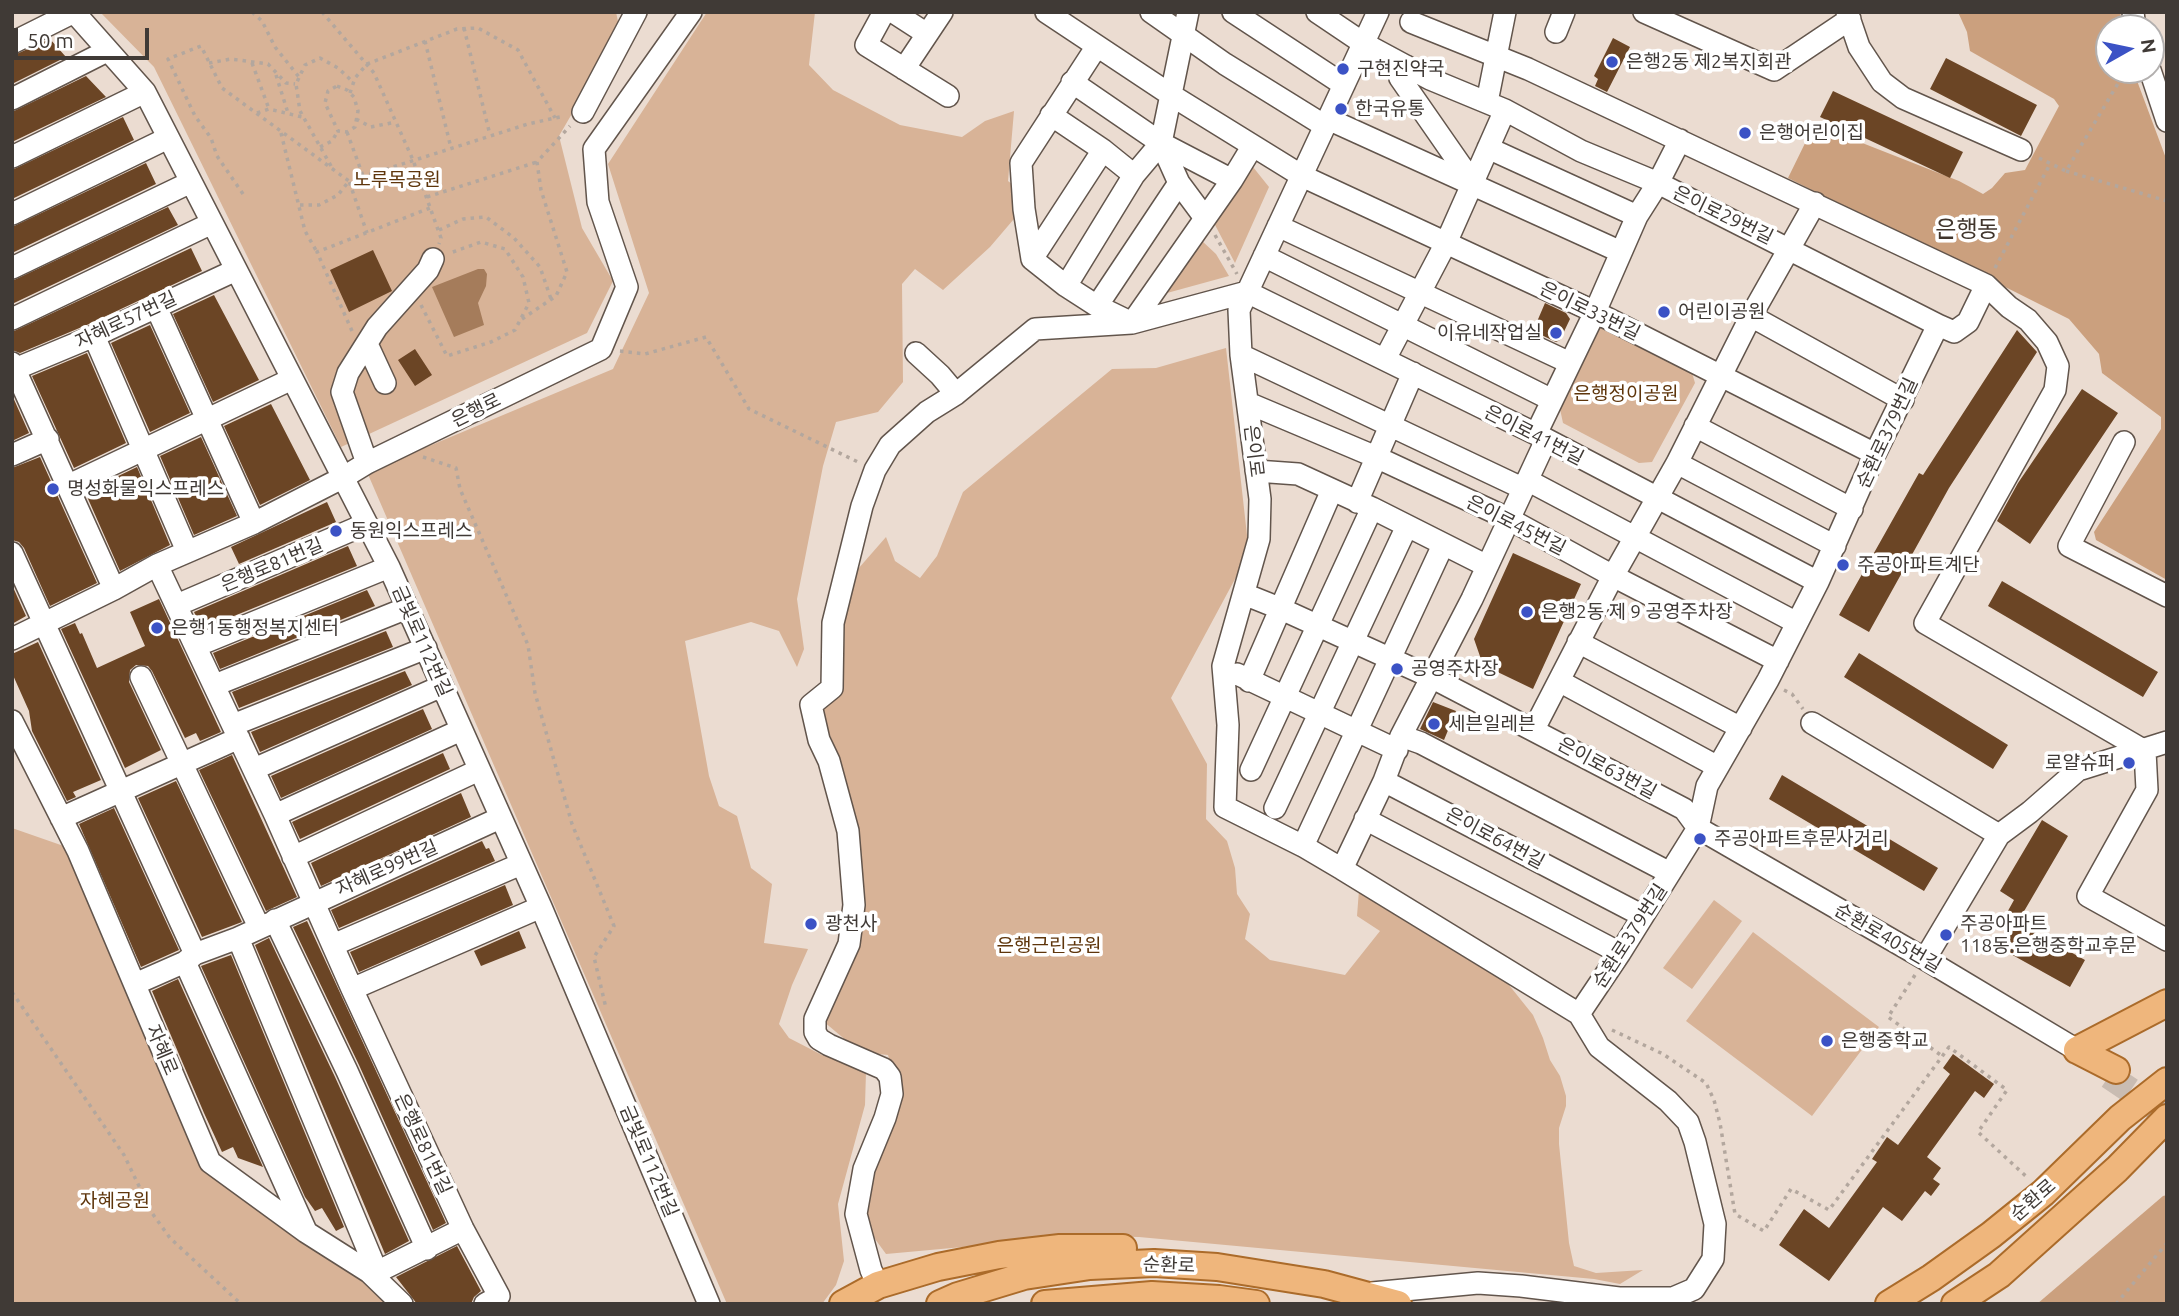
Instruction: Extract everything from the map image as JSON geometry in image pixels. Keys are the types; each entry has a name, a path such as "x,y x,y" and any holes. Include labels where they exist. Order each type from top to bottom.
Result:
{"main road":[{"path":"2112,1073 2077,1050 2167,1003"},
{"name":"순환로","path":"1889,1304 1991,1236 2043,1193 2120,1118 2167,1081"},
{"name":"순환로","path":"1955,1304 1999,1275 2117,1169 2167,1118"},
{"path":"2117,1169 2167,1137"},
{"path":"843,1304 878,1286 937,1267 999,1255 1060,1248 1130,1248 1217,1266"},
{"name":"순환로","path":"940,1304 1024,1276 1090,1266 1154,1263 1217,1266 1324,1284 1398,1304"},
{"name":"순환로","path":"1045,1304 1152,1295 1256,1304"}],"street":[{"path":"12,43 74,12"},
{"name":"금빛로112번길","path":"74,12 145,92 389,566 541,907 709,1304"},
{"path":"583,112 636,12"},
{"name":"은행로","path":"12,639 157,565 254,523 367,463 601,349 627,287 598,202 594,149 691,12"},
{"path":"884,12 866,45 948,96"},
{"path":"893,12 927,34"},
{"path":"904,69 942,12"},
{"path":"1046,12 1252,147 1302,176"},
{"path":"1151,12 1225,64 1326,123 1473,183 1621,252"},
{"path":"1066,286 1135,175 1161,143 1188,12"},
{"path":"1233,12 1344,85"},
{"path":"1317,12 1363,43"},
{"name":"은이로","path":"1223,666 1259,540 1260,499 1241,355 1239,310 1378,12"},
{"path":"1644,12 1774,71 1849,15 1859,47 1882,82 1892,90 1903,98 2021,150"},
{"path":"1385,359 1446,243 1488,148 1496,106 1496,55 1503,13"},
{"path":"1411,22 1496,55 1986,285 2009,307 2028,320 2047,342 2059,366 2055,390 1925,623 2144,751"},
{"name":"은이로29번길","path":"1363,43 1430,79 1496,106 1581,151 1658,183 1938,325"},
{"path":"1097,46 1021,163 1024,209 1032,259 1097,306 1132,323"},
{"path":"12,99 107,51"},
{"path":"1406,66 1400,78 1473,183"},
{"path":"1072,82 1161,143 1232,180"},
{"path":"2155,84 2165,112"},
{"path":"12,157 145,92"},
{"path":"1051,115 1135,175"},
{"path":"12,214 168,138"},
{"path":"1342,869 1399,743 1433,678 1525,484 1552,400 1595,312 1637,215 1658,183 1680,140"},
{"path":"1161,143 1179,183 1205,218"},
{"path":"1132,323 1252,147"},
{"path":"1488,148 1637,215"},
{"path":"1032,259 1103,150"},
{"name":"은이로33번길","path":"1302,176 1595,312 1875,454"},
{"path":"12,268 191,182"},
{"path":"1097,306 1179,183"},
{"path":"1534,729 1613,576 1677,463 1751,316 1815,203"},
{"path":"12,319 212,223"},
{"path":"1278,226 1570,363"},
{"path":"1264,256 1401,327 1552,400"},
{"path":"367,463 342,392 348,373 377,327 428,270 433,258"},
{"name":"자혜로57번길","path":"114,589 14,366 94,336 236,270"},
{"path":"1938,325 1954,332 1968,322 1986,285"},
{"path":"878,1286 856,1214 864,1168 892,1094 890,1077 884,1069 829,1045 819,1039 815,1032 815,1019 849,944 854,905 848,831 829,761 819,740 811,705 832,688 832,623 862,506 875,470 890,445 927,412 956,394 1035,329 1132,323 1247,292"},
{"name":"은이로41번길","path":"1247,292 1541,437 1818,582"},
{"path":"156,307 254,523"},
{"path":"1751,316 1903,400"},
{"name":"순환로379번길","path":"1579,1014 1698,828 1707,786 1778,661 1818,582 1875,454 1938,325"},
{"path":"94,336 187,551"},
{"path":"364,348 384,383"},
{"path":"916,353 956,394"},
{"path":"1241,355 1636,536 1797,623"},
{"path":"1251,770 1318,625 1365,505 1376,457 1413,373"},
{"path":"69,485 144,447 292,379"},
{"name":"은이로45번길","path":"1248,403 1376,457 1509,519 1778,661"},
{"path":"1695,426 1852,509"},
{"path":"12,455 48,439"},
{"path":"2124,442 2069,546 2167,596"},
{"path":"1677,463 1835,546"},
{"path":"1256,471 1298,474 1486,566"},
{"path":"1249,681 1332,490"},
{"name":"은행로81번길","path":"177,605 366,524"},
{"path":"1275,808 1406,526"},
{"path":"1303,846 1443,545"},
{"path":"12,553 121,790 306,1232"},
{"name":"은행로81번길","path":"157,565 275,815 463,1229 492,1300"},
{"path":"197,646 389,566"},
{"name":"은이로63번길","path":"1244,594 1354,641 1534,729 1684,809 1698,828"},
{"path":"215,685 407,608"},
{"path":"1578,642 1741,728"},
{"path":"61,818 181,764 236,732 426,648"},
{"path":"1223,666 1249,681 1356,729 1399,743 1421,743 1670,873"},
{"path":"1223,666 1228,725 1225,807 1303,846 1579,1014 1599,1047 1668,1101 1688,1122 1715,1224 1713,1259 1694,1289 1673,1298 1619,1298 1478,1283 1360,1294"},
{"path":"141,677 181,764 347,1072 427,1249"},
{"path":"1559,681 1718,768"},
{"path":"254,769 442,686"},
{"name":"자혜로","path":"12,721 78,851 210,1162 306,1232 373,1272 402,1304"},
{"path":"1812,723 1999,835"},
{"path":"275,815 461,730"},
{"path":"1925,959 1999,835 2078,770 2167,742"},
{"path":"2144,751 2147,790 2088,896 2167,940"},
{"path":"293,857 479,771"},
{"name":"은이로64번길","path":"1384,780 1643,916"},
{"name":"자혜로99번길","path":"135,984 500,818"},
{"path":"1365,819 1620,953"},
{"name":"순환로405번길","path":"1698,828 2077,1050"},
{"path":"333,945 521,864"},
{"path":"352,989 541,907"},
{"path":"238,938 305,1098 373,1272 427,1249 463,1229"}],"path":[{"path":"252,12 262,21 275,47 299,77"},
{"path":"322,12 374,73 397,122 439,230 441,238 433,258"},
{"path":"349,93 353,82 367,64 457,29 478,28 518,50 555,118"},
{"path":"464,29 490,136"},
{"path":"425,41 452,148"},
{"path":"243,194 217,156 211,138 195,116 168,59 201,46 222,88 349,181 368,233"},
{"path":"333,169 300,111 296,84 305,65 320,58 338,68 353,82"},
{"path":"209,63 232,59 268,64 286,83 296,84"},
{"path":"252,63 269,109"},
{"path":"275,73 288,113"},
{"path":"2066,172 2118,84"},
{"path":"337,86 354,97 358,111 355,127 347,132 338,131 325,103 328,90 337,86"},
{"path":"257,113 269,109 304,117"},
{"path":"300,205 319,205 338,195 349,181 490,136 583,112"},
{"path":"427,197 537,163 583,112"},
{"path":"356,119 371,127 397,122"},
{"path":"281,131 305,231 364,348"},
{"path":"320,147 332,141 338,131"},
{"path":"347,132 363,177"},
{"path":"2021,150 2066,172 2167,201"},
{"path":"520,320 556,296 567,272 541,190 537,163"},
{"path":"1986,285 2050,164"},
{"path":"317,252 430,208"},
{"path":"439,230 463,219 486,217 514,237 540,267 551,299"},
{"path":"1205,218 1247,292"},
{"path":"412,288 447,356 491,342 515,330 529,303 523,277 505,249 481,243 433,258"},
{"path":"645,354 706,337 749,409 875,470"},
{"path":"456,468 460,489 528,645 535,693 572,824 614,926 594,957 607,1009"},
{"path":"1907,987 1888,1017 1942,1056"},
{"path":"12,992 124,1155 152,1213 170,1238 241,1304"},
{"path":"1579,1014 1663,1054 1706,1083 1720,1123 1735,1214 1764,1231 1791,1189 1829,1210 1949,1047 2007,1090 1978,1132 2043,1193"},
{"path":"2116,1304 2167,1243"}],"green space":[{"name":"노루목공원","path":"100,12 616,12 620,31 559,136 582,228 613,281 587,333 341,447 154,67"},
{"path":"707,12 815,12 809,65 833,90 900,125 962,137 985,121 1014,111 1008,181 1031,199 990,247 943,290 915,269 902,284 903,382 878,412 836,422 823,466 797,599 804,649 797,667 779,631 751,622 685,641 709,776 719,806 737,816 751,868 772,884 764,943 808,949 779,1024 789,1038 822,1055 845,1061 866,1072 865,1105 838,1204 844,1261 836,1285 822,1304 727,1304 367,472 613,369 649,293 608,164"},
{"path":"1253,167 1269,187 1235,263 1214,223"},
{"path":"1201,240 1216,254 1229,276 1167,293"},
{"name":"은행정이공원","path":"1599,318 1690,366 1695,383 1652,462 1639,463 1563,423 1560,409"},
{"name":"은행근린공원","path":"1226,348 1249,553 1171,698 1207,764 1206,819 1227,841 1235,868 1237,894 1250,914 1245,939 1270,960 1345,975 1380,931 1357,916 1359,890 1505,980 1533,1015 1566,1096 1566,1106 1559,1128 1559,1144 1569,1243 1574,1266 1596,1273 1643,1270 1620,1284 1594,1279 1139,1237 1084,1236 886,1254 859,1217 895,1080 888,1055 860,1052 817,1016 863,889 846,830 841,762 813,694 830,683 830,601 886,537 895,561 920,578 937,556 963,492 1112,369 1156,368"},
{"name":"자혜공원","path":"12,828 78,851 210,1162 402,1304 12,1304"},
{"path":"1714,900 1742,921 1692,989 1663,968"},
{"path":"1753,932 1879,1027 1812,1116 1686,1021"}],"shaded area":[{"path":"1958,12 2120,12 2095,14 2095,84 2138,84 2167,161 2167,580 2096,540 2094,532 2161,429 2161,417 2102,373 2099,354 2069,319 1788,178 1811,131 1819,126 1959,181 1983,194 2005,173 2025,170 2059,106 2054,99 1970,51 1967,32"},
{"path":"484,269 487,274 486,286 478,303 484,325 454,337 432,287"},
{"path":"2167,1195 2167,1304 2037,1304 2163,1196"}],"building":[{"name":"은행2동 제2복지회관","path":"1613,38 1630,47 1607,92 1595,86 1598,79 1594,76"},
{"path":"50,39 66,57 12,84 12,56"},
{"path":"1946,58 2037,105 2021,136 1930,89"},
{"path":"86,76 106,97 12,142 12,112"},
{"path":"1833,91 1963,152 1950,178 1820,117"},
{"path":"123,117 134,140 12,199 12,170"},
{"path":"146,163 156,184 12,253 12,227"},
{"path":"168,207 178,225 12,304 12,281"},
{"path":"191,248 202,271 20,353 12,350 12,332"},
{"path":"373,250 392,291 349,312 330,270"},
{"path":"214,295 259,380 213,402 173,314"},
{"path":"1545,303 1566,313 1570,319 1560,340 1556,342 1533,331"},
{"path":"150,325 190,413 150,432 111,343"},
{"path":"2017,330 2037,352 1949,488 1869,632 1839,615 1919,473 1923,475"},
{"path":"415,349 432,375 415,386 398,360"},
{"path":"87,353 126,443 74,468 32,376"},
{"path":"2082,389 2118,413 2030,544 1997,521 2018,483"},
{"path":"12,395 29,433 12,441"},
{"path":"271,404 310,480 260,505 224,426"},
{"path":"201,437 237,516 194,535 160,456"},
{"path":"40,457 97,583 50,606 24,548 19,542 12,540 12,468"},
{"path":"137,467 170,545 120,571 85,492"},
{"path":"327,502 336,522 239,564 231,547"},
{"path":"348,546 357,566 202,629 194,612"},
{"name":"은행2동 제 9 공영주차장","path":"1513,553 1581,584 1533,689 1483,665 1474,639"},
{"path":"2002,581 2158,672 2143,697 1988,606"},
{"path":"12,585 26,616 12,624"},
{"path":"367,590 375,606 220,669 213,653"},
{"path":"159,599 221,732 200,741 196,733 185,738 152,671 148,666 136,665 130,670 129,682 161,750 125,768 61,629 75,623 97,668 145,646 130,612"},
{"path":"386,631 393,647 239,708 232,692"},
{"path":"38,642 101,780 73,792 76,797 67,801 32,731 29,711 12,673 12,654"},
{"path":"1859,653 2008,745 1993,769 1844,677"},
{"path":"405,671 412,685 260,752 251,732"},
{"name":"세븐일레븐","path":"1433,702 1456,711 1444,740 1420,729"},
{"path":"423,709 432,729 281,798 271,776"},
{"path":"443,753 450,769 300,839 292,822"},
{"path":"232,755 297,897 266,911 199,770"},
{"path":"1782,775 1938,868 1924,891 1769,799"},
{"path":"176,781 242,922 202,937 138,798"},
{"path":"461,793 471,817 321,886 311,863"},
{"path":"114,808 179,950 141,967 79,824"},
{"path":"2042,820 2068,836 2023,913 2030,917 2025,927 2085,960 2070,987 1998,947 2006,931 1999,927 2014,900 2000,891"},
{"path":"482,841 495,861 339,928 331,910"},
{"path":"505,885 513,905 359,972 350,952"},
{"path":"307,921 446,1223 433,1230 293,927"},
{"path":"519,931 526,948 481,966 474,951"},
{"path":"269,938 409,1241 385,1254 255,945"},
{"path":"231,955 344,1227 336,1231 322,1208 315,1211 305,1197 201,966"},
{"path":"178,979 263,1167 238,1158 233,1147 222,1152 204,1113 152,991"},
{"path":"1953,1054 1994,1084 1984,1098 1975,1091 1927,1157 1941,1168 1933,1179 1940,1184 1931,1196 1925,1191 1902,1221 1883,1207 1829,1281 1779,1245 1804,1209 1829,1228 1877,1162 1872,1159 1887,1137 1898,1145 1950,1074 1943,1068"},
{"path":"457,1246 481,1291 471,1304 417,1304 396,1277"}],"tunnel":[{"path":"2109,1076 2167,1115"}],"place":[{"name":"은행2동 제2복지회관","path":"1612,62"},
{"name":"구현진약국","path":"1343,69"},
{"name":"한국유통","path":"1341,109"},
{"name":"은행어린이집","path":"1745,133"},
{"name":"어린이공원","path":"1664,312"},
{"name":"이유네작업실","path":"1556,333"},
{"name":"명성화물익스프레스","path":"53,489"},
{"name":"동원익스프레스","path":"336,531"},
{"name":"주공아파트계단","path":"1843,565"},
{"name":"은행2동 제 9 공영주차장","path":"1527,612"},
{"name":"은행1동행정복지센터","path":"157,628"},
{"name":"공영주차장","path":"1397,669"},
{"name":"세븐일레븐","path":"1434,724"},
{"name":"로얄슈퍼","path":"2129,763"},
{"name":"주공아파트후문사거리","path":"1700,839"},
{"name":"광천사","path":"811,924"},
{"name":"주공아파트 118동.은행중학교후문","path":"1946,935"},
{"name":"은행중학교","path":"1827,1041"}],"district":[{"name":"은행동","path":"1967,229"}]}
